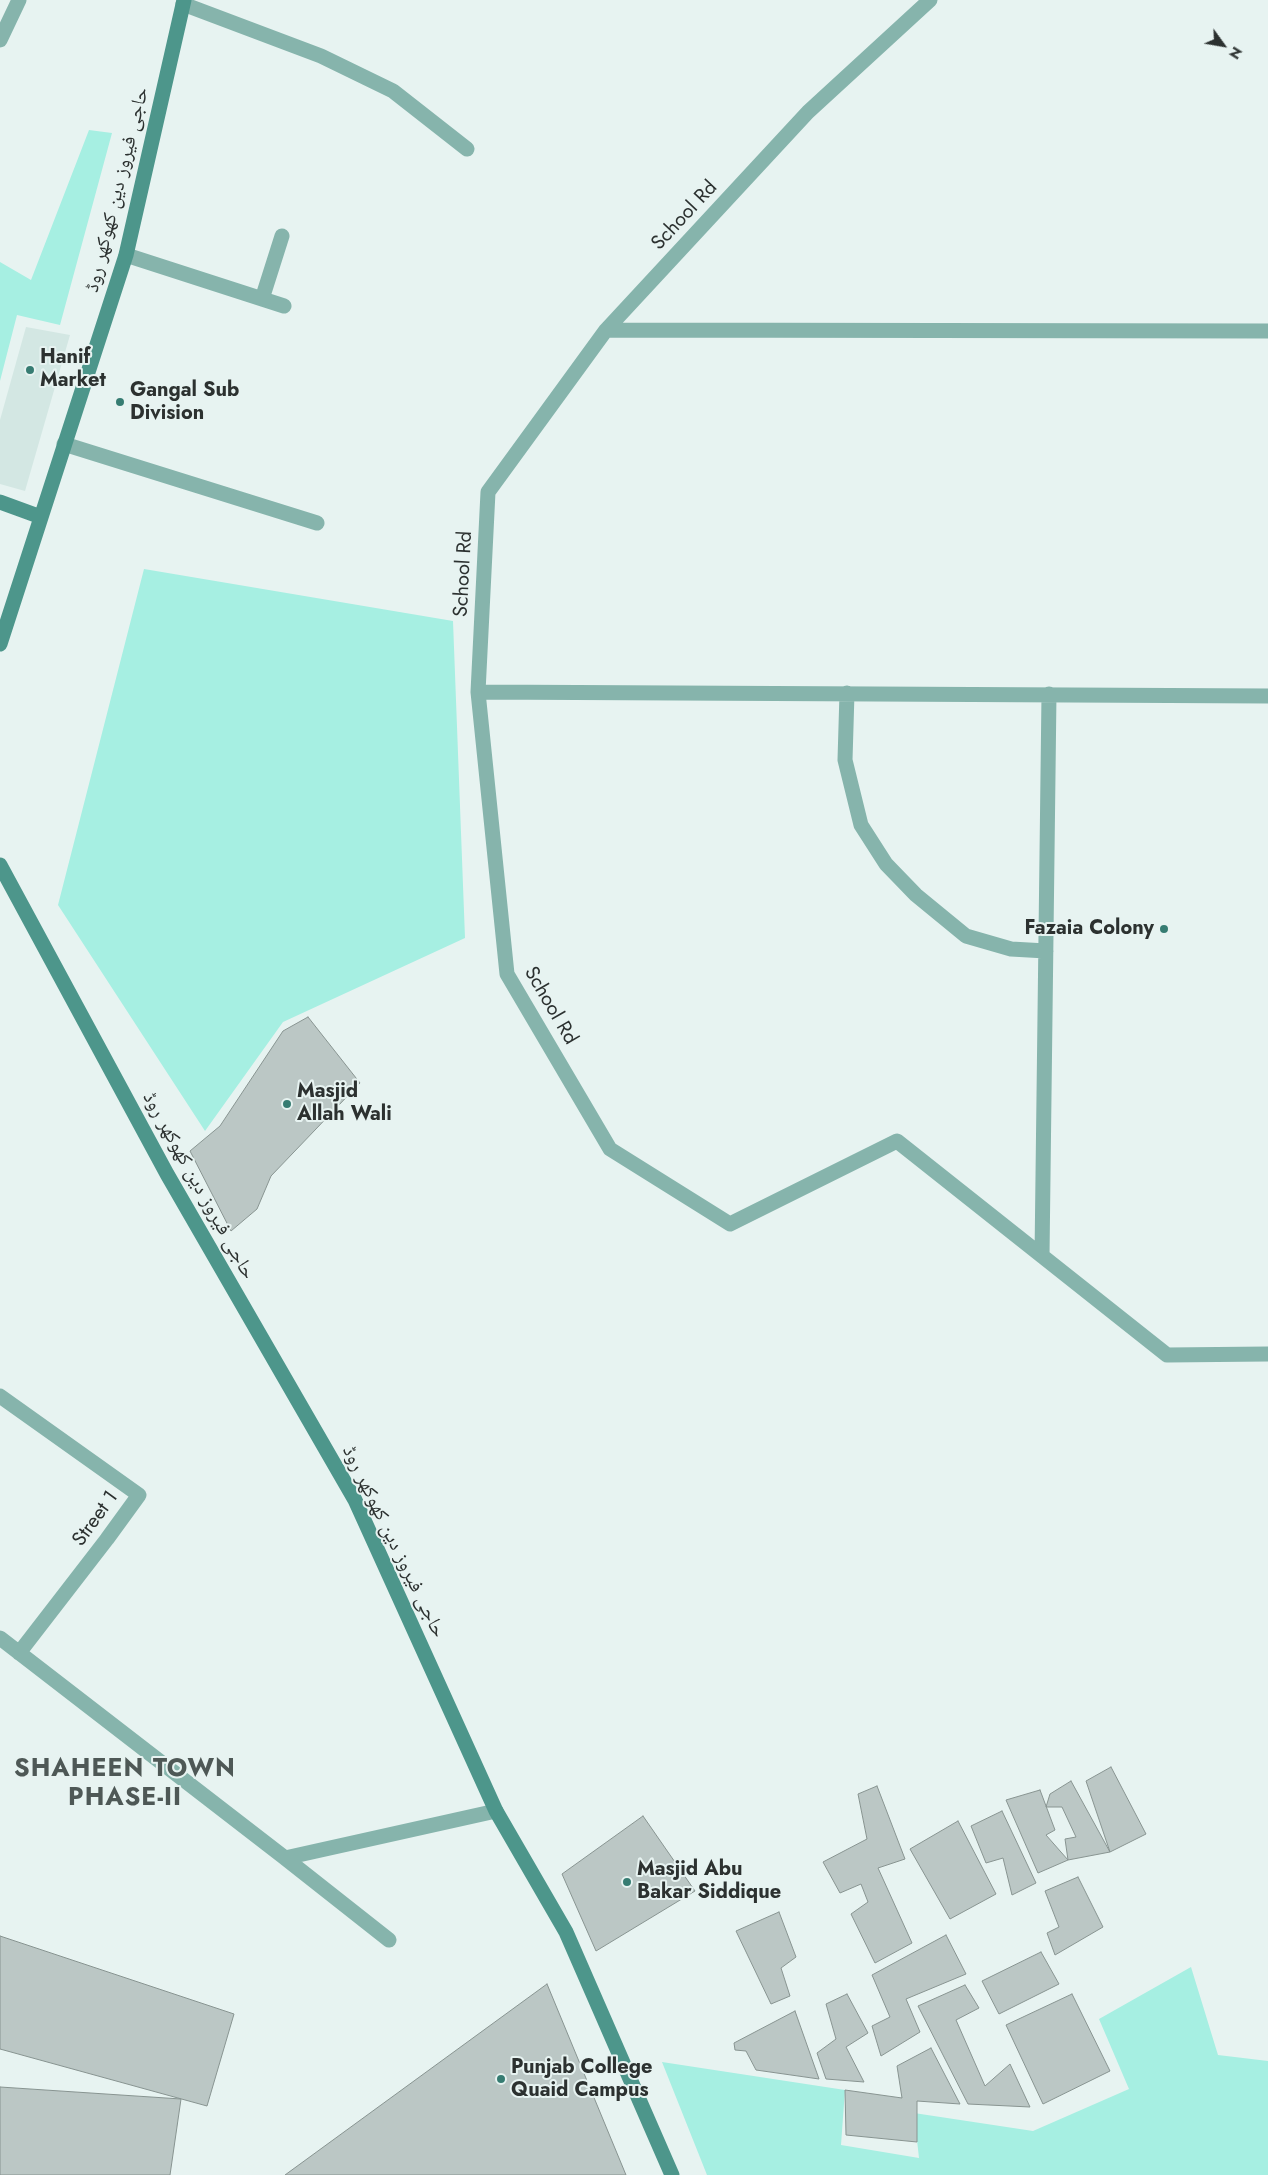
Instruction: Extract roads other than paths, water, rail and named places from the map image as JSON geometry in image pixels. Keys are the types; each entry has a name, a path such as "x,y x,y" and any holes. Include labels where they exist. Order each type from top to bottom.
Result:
{"street":[{"path":"0,40 19,0"},
{"name":"School Rd","path":"930,0 808,112 606,330 488,492 478,692 507,974 610,1148 730,1224 897,1141 1042,1256"},
{"path":"183,2 321,56 393,91 468,149"},
{"name":"حاجی فیروز دین کھوکھر روڈ","path":"0,644 126,255 183,2"},
{"path":"262,299 282,236"},
{"path":"126,255 284,306"},
{"path":"606,330 1268,331"},
{"path":"64,444 317,523"},
{"path":"0,502 41,517"},
{"path":"478,692 1268,696"},
{"path":"847,693 845,760 861,825 886,864 916,895 966,936 1011,949 1046,951"},
{"path":"1049,694 1042,1256 1167,1355 1268,1354"},
{"name":"حاجی فیروز دین کھوکھر روڈ","path":"0,865 167,1174 355,1500 496,1811 566,1932 672,2175"},
{"name":"Street 1","path":"0,1396 138,1495 107,1539 19,1653"},
{"path":"0,1638 389,1940"},
{"path":"285,1858 496,1811"}],"place":[{"name":"Hanif Market","path":"30,370"},
{"name":"Gangal Sub Division","path":"120,402"},
{"name":"Fazaia Colony","path":"1164,929"},
{"name":"Masjid Allah Wali","path":"287,1104"},
{"name":"Masjid Abu Bakar Siddique","path":"627,1882"},
{"name":"Punjab College Quaid Campus","path":"501,2079"}],"district":[{"name":"SHAHEEN TOWN PHASE-II","path":"125,1784"}]}
